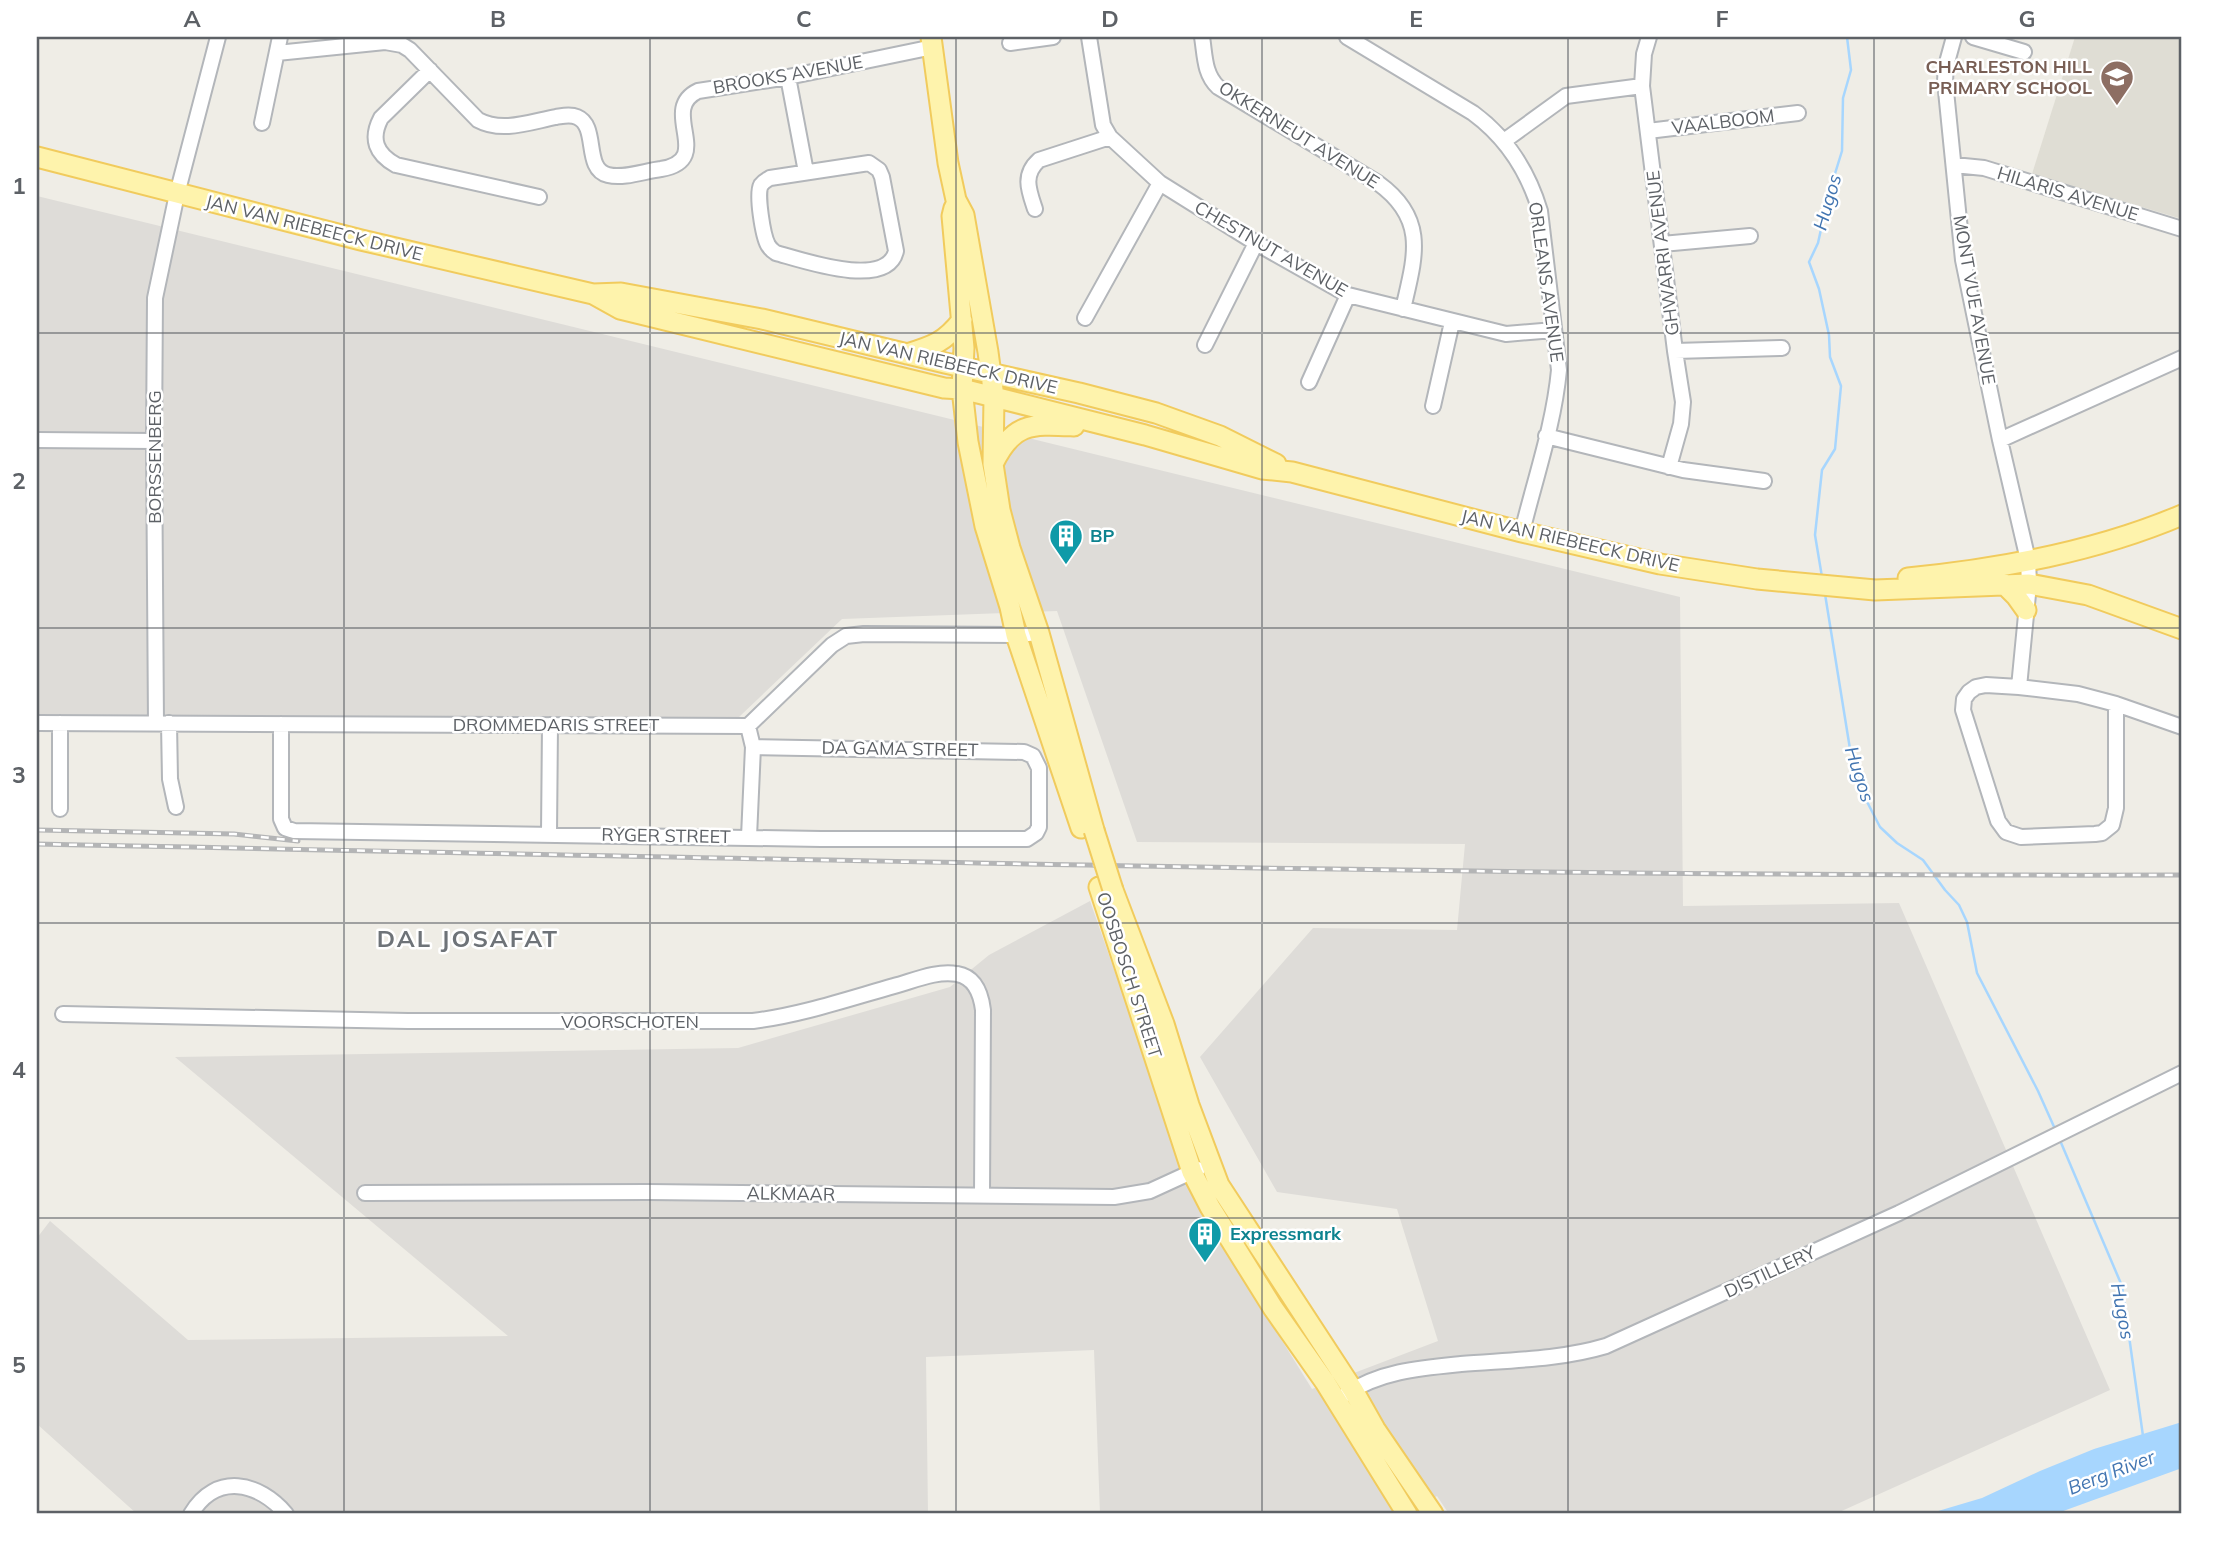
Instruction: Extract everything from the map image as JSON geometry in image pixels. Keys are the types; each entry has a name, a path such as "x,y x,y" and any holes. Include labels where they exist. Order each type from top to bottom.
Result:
{"main road":[{"path":"932,42 948,163 956,200"},
{"name":"JAN VAN RIEBEECK DRIVE","path":"37,157 177,194 593,294 620,309 944,388 961,389 1145,435 1262,469 1292,472 1522,532 1660,564 1793,583 1886,590 2029,583 2088,595 2182,629"},
{"name":"OOSBOSCH STREET","path":"956,200 952,216 964,348 961,389 968,442 985,526 1016,635 1088,830 1192,1172 1210,1207 1273,1308 1374,1429 1433,1514"},
{"name":"OOSBOSCH STREET","path":"956,200 964,215 974,264 991,373 993,464 1000,510 1039,633 1088,830"},
{"name":"JAN VAN RIEBEECK DRIVE","path":"593,294 621,293 762,319 1156,413 1220,436 1292,472"},
{"path":"905,354 934,346 950,335 962,320"},
{"path":"993,464 1012,435 1031,426 1087,427 1145,435"},
{"name":"JAN VAN RIEBEECK DRIVE","path":"1844,586 2028,561 2107,543 2182,515"},
{"path":"2004,584 2017,596 2026,610"},
{"name":"OOSBOSCH STREET","path":"1106,888 1164,1024 1189,1105 1219,1185 1345,1395 1407,1514"},
{"path":"1393,1490 1399,1514"}],"street":[{"name":"BORSSENBERG","path":"176,807 163,723 154,441 155,298 177,194 218,37"},
{"path":"262,123 280,37"},
{"path":"1010,43 1053,37"},
{"name":"CHESTNUT AVENUE","path":"1089,37 1103,125 1110,138 1160,183 1256,243 1348,295 1506,334 1554,330"},
{"name":"OKKERNEUT AVENUE","path":"1202,37 1207,71 1218,87 1394,194 1412,224 1415,244 1415,259 1403,309"},
{"name":"ORLEANS AVENUE","path":"1347,37 1473,113 1491,127 1521,164 1532,187 1540,211 1559,370 1522,532"},
{"name":"GHWARRI AVENUE","path":"1648,37 1642,86 1683,402 1683,412 1669,467"},
{"name":"MONT VUE AVENUE","path":"1954,37 1946,66 1945,82 1963,260 2028,561 2029,583 2019,687"},
{"path":"1973,37 2024,52"},
{"name":"BROOKS AVENUE","path":"277,53 393,43 402,45 478,120 489,126 574,115 581,119 586,125 598,168 610,175 679,164 685,157 688,146 682,111 690,95 698,91 788,77 932,42"},
{"path":"430,70 381,118 376,128 379,152 396,165 539,197"},
{"path":"788,77 806,172"},
{"path":"1504,141 1566,96 1642,86"},
{"name":"VAALBOOM","path":"1648,131 1798,113"},
{"path":"1035,209 1027,183 1032,166 1039,160 1110,138"},
{"path":"869,163 879,170 895,251 890,264 882,268 851,270 776,253 771,249 765,234 760,188 763,182 770,178 806,172 869,163"},
{"name":"HILARIS AVENUE","path":"1954,165 1984,168 2182,229"},
{"path":"1085,318 1160,183"},
{"path":"1662,244 1750,236"},
{"path":"1205,345 1256,243"},
{"path":"1309,382 1348,295"},
{"path":"1433,406 1452,322"},
{"path":"1675,351 1782,348"},
{"path":"2000,440 2182,358"},
{"path":"1546,436 1669,467 1764,481"},
{"path":"37,440 154,441"},
{"path":"749,837 753,747 748,726 832,645 846,636 864,634 1039,633"},
{"path":"2116,704 2116,808 2112,825 2102,833 2095,834 2012,835 2006,832 1998,821 1963,710 1964,699 1976,687 2057,690 2116,704 2182,727"},
{"name":"DROMMEDARIS STREET","path":"37,723 748,726"},
{"path":"60,723 60,809"},
{"name":"RYGER STREET","path":"281,724 281,819 285,828 294,831 821,839 1027,839 1036,833"},
{"path":"549,834 550,725"},
{"name":"DA GAMA STREET","path":"753,747 1024,752 1034,756 1039,768 1040,818 1036,833"},
{"name":"VOORSCHOTEN","path":"63,1014 408,1021 753,1021 794,1014 932,975 958,974 968,978 976,987 983,1010 982,1195"},
{"name":"DISTILLERY","path":"1345,1395 1371,1380 1406,1370 1567,1355 1606,1346 1899,1213 2182,1073"},
{"name":"ALKMAAR","path":"365,1193 1132,1195 1150,1191 1211,1163"},
{"path":"191,1514 207,1495 236,1486 259,1491 286,1514"}],"shaded area":[{"name":"CHARLESTON HILL PRIMARY SCHOOL","path":"2075,37 2170,37 2182,40 2182,219 2032,174"},
{"path":"37,196 1680,597 1683,906 1899,903 2110,1390 1835,1514 1449,1514 1437,1496 1407,1514 1100,1514 1094,1350 926,1357 928,1514 137,1514 37,1424 37,1238 50,1221 188,1340 508,1336 175,1057 738,1048 950,987 989,955 1090,901 1195,1200 1312,1389 1438,1341 1397,1209 1277,1192 1200,1057 1313,928 1457,930 1465,844 1137,842 1057,611 842,619 739,717 37,718"}],"water":[{"name":"Berg River","path":"2182,1422 2182,1468 2055,1514 1928,1514 1982,1498 2094,1449"}],"waterway":[{"name":"Hugos","path":"1822,577 1815,535 1822,470 1835,449 1841,386 1830,357 1829,335 1819,289 1809,262 1818,243 1842,151 1843,98 1851,70 1847,37"},
{"name":"Hugos","path":"1825,594 1850,749 1861,790 1880,827 1897,843 1923,860 1959,905 1967,922 1977,973 2055,1129"},
{"name":"Hugos","path":"2059,1138 2122,1286 2143,1436"}],"railway":[{"path":"37,830 234,834 298,841"},
{"path":"37,844 1378,870 2182,875"}],"place":[{"name":"CHARLESTON HILL PRIMARY SCHOOL","path":"2117,107"},
{"name":"BP","path":"1066,566"},
{"name":"Expressmark","path":"1205,1264"}],"district":[{"name":"DAL JOSAFAT","path":"468,939"}]}
